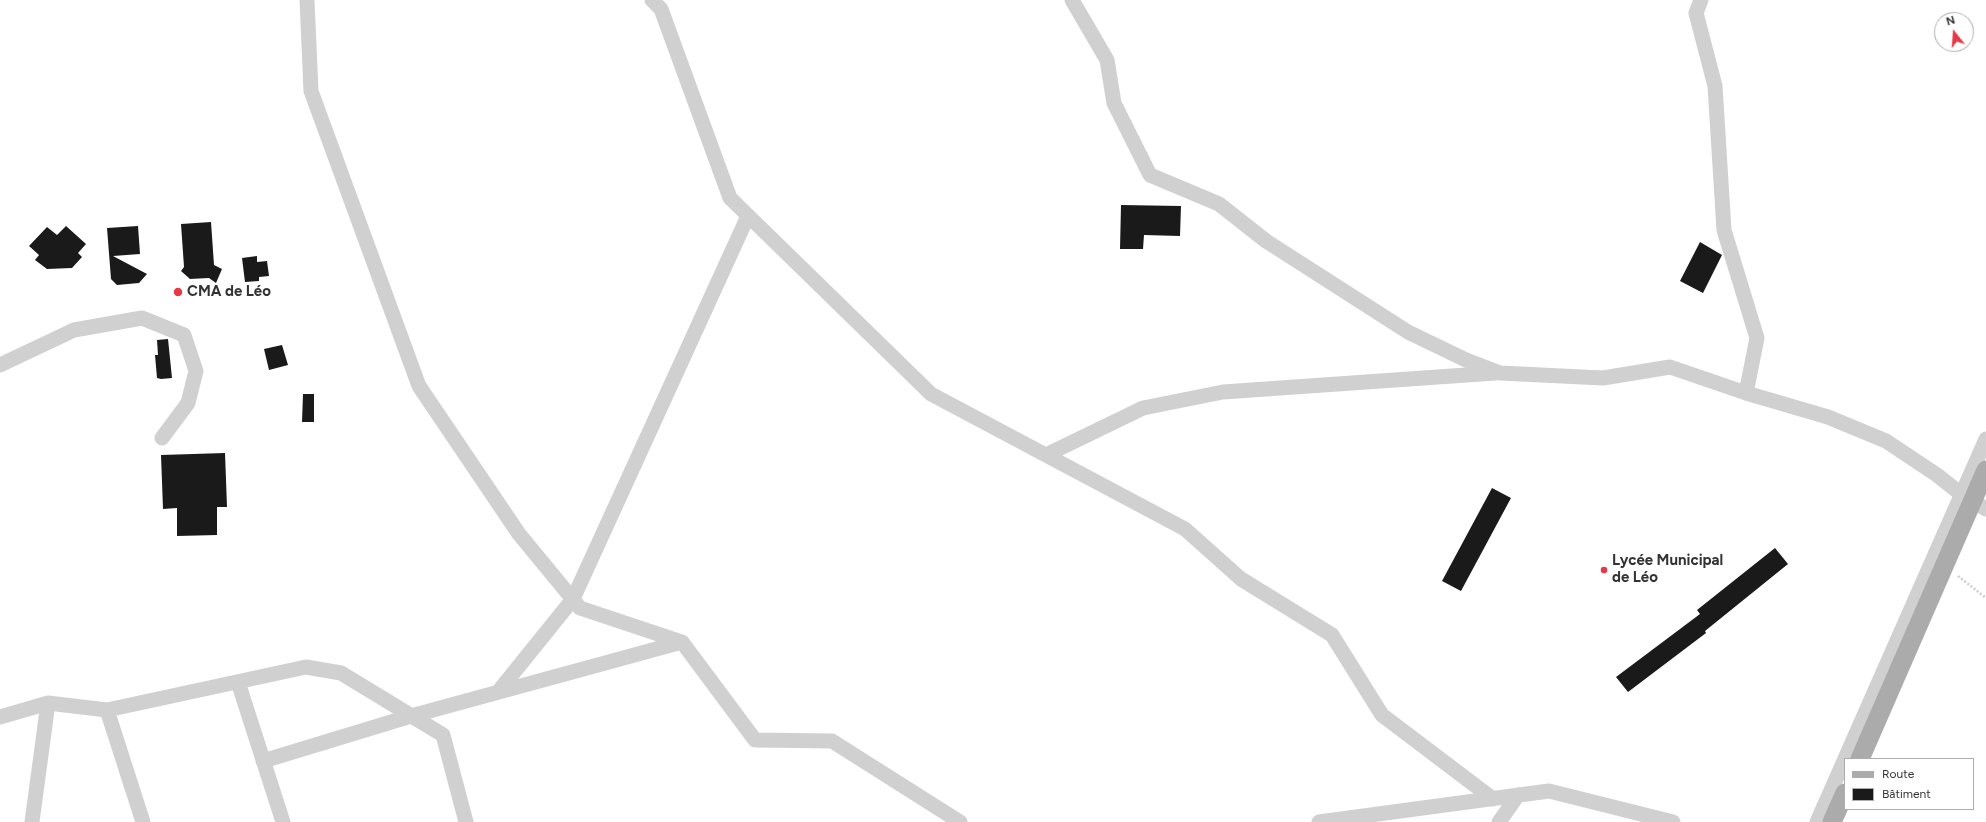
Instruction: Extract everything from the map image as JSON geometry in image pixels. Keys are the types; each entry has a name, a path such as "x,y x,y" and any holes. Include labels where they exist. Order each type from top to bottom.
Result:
{"main road":[{"path":"1860,758 1986,470"},
{"path":"1832,822 1844,795"}],"street":[{"path":"307,0 311,91 419,386 519,534 580,608 682,642 755,740 832,741 960,822"},
{"path":"652,0 661,9 730,198 931,394 1185,529 1241,579 1332,635 1382,715 1493,799"},
{"path":"1072,0 1107,60 1114,103 1150,175 1219,204 1266,241 1408,332 1466,360 1500,373"},
{"path":"1701,0 1696,12 1715,86 1724,230 1757,338 1746,393"},
{"path":"498,692 573,598 748,216"},
{"path":"0,365 74,330 142,318 184,335 196,371 188,404 162,438"},
{"path":"1046,455 1143,408 1223,392 1500,373 1604,378 1670,367 1746,393 1828,417 1886,441 1937,474 1973,501"},
{"path":"1848,758 1973,501 1986,439"},
{"path":"263,761 411,716 682,642"},
{"path":"0,716 48,703 107,710 306,667 341,673 443,735 466,822"},
{"path":"238,682 283,822"},
{"path":"32,822 48,703"},
{"path":"107,710 143,822"},
{"path":"1817,822 1844,766"},
{"path":"1319,822 1549,791 1673,822"},
{"path":"1498,822 1518,795"}],"path":[{"path":"1944,565 1986,598"}],"building":[{"path":"1121,205 1181,206 1180,236 1144,235 1143,249 1120,249"},
{"path":"211,222 214,265 222,269 216,283 209,278 190,279 181,271 184,267 181,224"},
{"path":"66,226 86,244 78,253 82,257 72,268 47,269 35,260 39,255 29,246 47,227 57,235"},
{"path":"138,226 140,254 113,256 147,274 139,283 117,285 111,279 107,228"},
{"path":"1700,242 1722,255 1703,293 1680,281"},
{"path":"257,256 257,262 267,261 269,276 259,277 259,281 245,282 242,258"},
{"path":"168,339 172,378 161,379 157,378 155,355 158,355 157,340"},
{"path":"282,345 288,365 269,370 264,349"},
{"path":"303,394 314,394 314,422 302,422"},
{"path":"225,453 227,507 217,507 217,535 177,536 177,508 163,509 161,455"},
{"path":"1492,488 1511,498 1461,591 1442,581"},
{"path":"1775,548 1788,564 1705,631 1706,633 1628,692 1616,677 1700,614 1697,610"}],"place":[{"name":"CMA de Léo","path":"178,292"},
{"name":"Lycée Municipal de Léo","path":"1604,570"}]}
